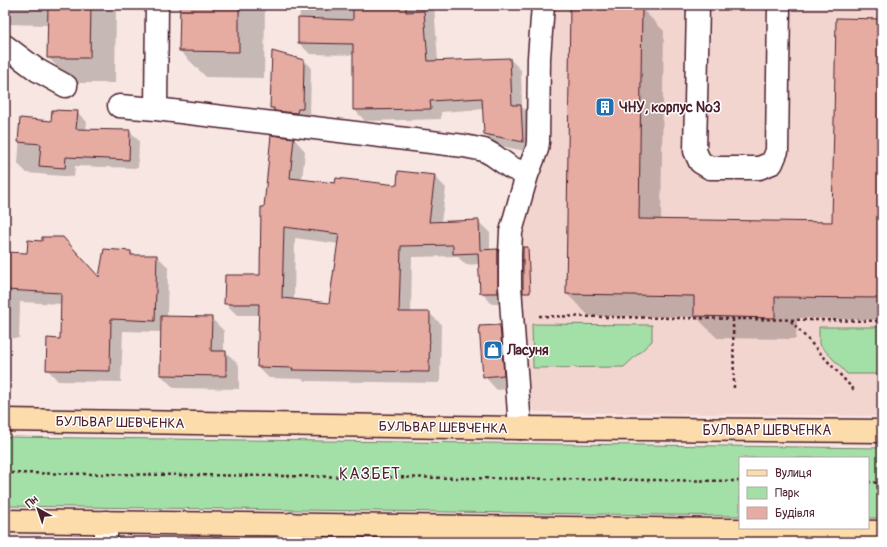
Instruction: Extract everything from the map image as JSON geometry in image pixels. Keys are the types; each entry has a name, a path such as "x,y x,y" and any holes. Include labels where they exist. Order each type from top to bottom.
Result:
{"main road":[{"name":"БУЛЬВАР ШЕВЧЕНКА","path":"5,420 520,428 882,431"},
{"path":"5,521 106,532 882,532"}],"lane":[{"path":"156,109 157,5"},
{"path":"520,428 510,286 510,254 516,210 537,149 538,142 539,58 543,5"},
{"path":"698,5 695,152 700,162 710,168 760,168 772,163 777,151 779,5"},
{"path":"5,46 37,70 66,86"},
{"path":"119,106 156,109 464,146 484,150 510,167 527,175"}],"path":[{"path":"512,316 882,321"},
{"path":"733,319 734,390"},
{"path":"791,320 854,390"},
{"path":"5,472 739,481"},
{"path":"869,482 882,483"}],"shaded area":[{"path":"552,5 882,5 882,416 535,412 527,396 518,276 519,240"}],"green space":[{"path":"532,324 652,325 652,341 624,367 533,368"},
{"path":"819,327 882,327 882,374 847,374 819,344"},
{"path":"5,437 882,448 882,518 869,518 869,457 739,457 739,516 5,506"}],"building":[{"path":"48,5 91,5 90,58 47,58"},
{"path":"180,5 239,5 239,52 179,51"},
{"path":"353,5 406,5 406,12 424,11 428,61 510,58 512,105 521,105 523,142 484,134 482,98 430,101 431,109 353,110 353,44 298,43 298,18 353,20"},
{"name":"ЧНУ, корпус №3","path":"570,7 642,8 639,219 832,222 836,18 882,19 882,298 775,297 775,318 694,316 694,296 566,294"},
{"path":"272,51 304,60 303,109 298,109 297,113 274,111 274,108 270,108"},
{"path":"52,110 78,111 76,129 130,130 129,160 66,157 65,168 39,166 41,144 18,142 20,118 51,121"},
{"path":"271,135 294,138 290,178 335,183 336,178 397,185 398,171 435,175 429,222 479,220 480,250 498,249 498,293 480,293 478,253 453,254 453,245 401,246 399,312 430,312 429,372 292,370 293,368 257,367 259,304 224,304 225,275 260,275 261,207 264,207","holes":["284,227 339,234 329,303 282,298"]},
{"path":"42,237 63,237 99,277 104,249 131,251 131,255 157,255 155,321 111,319 110,371 46,370 47,338 60,339 61,293 5,290 5,252 27,253 28,240 42,241"},
{"path":"523,247 528,247 530,293 523,293"},
{"path":"161,316 212,317 211,351 226,351 226,376 160,375"},
{"name":"Ласуня","path":"500,325 504,375 483,377 479,326"}],"place":[{"name":"ЧНУ, корпус №3","path":"605,107"},
{"name":"Ласуня","path":"493,350"}],"district":[{"name":"КАЗБЕТ","path":"370,473"}]}
